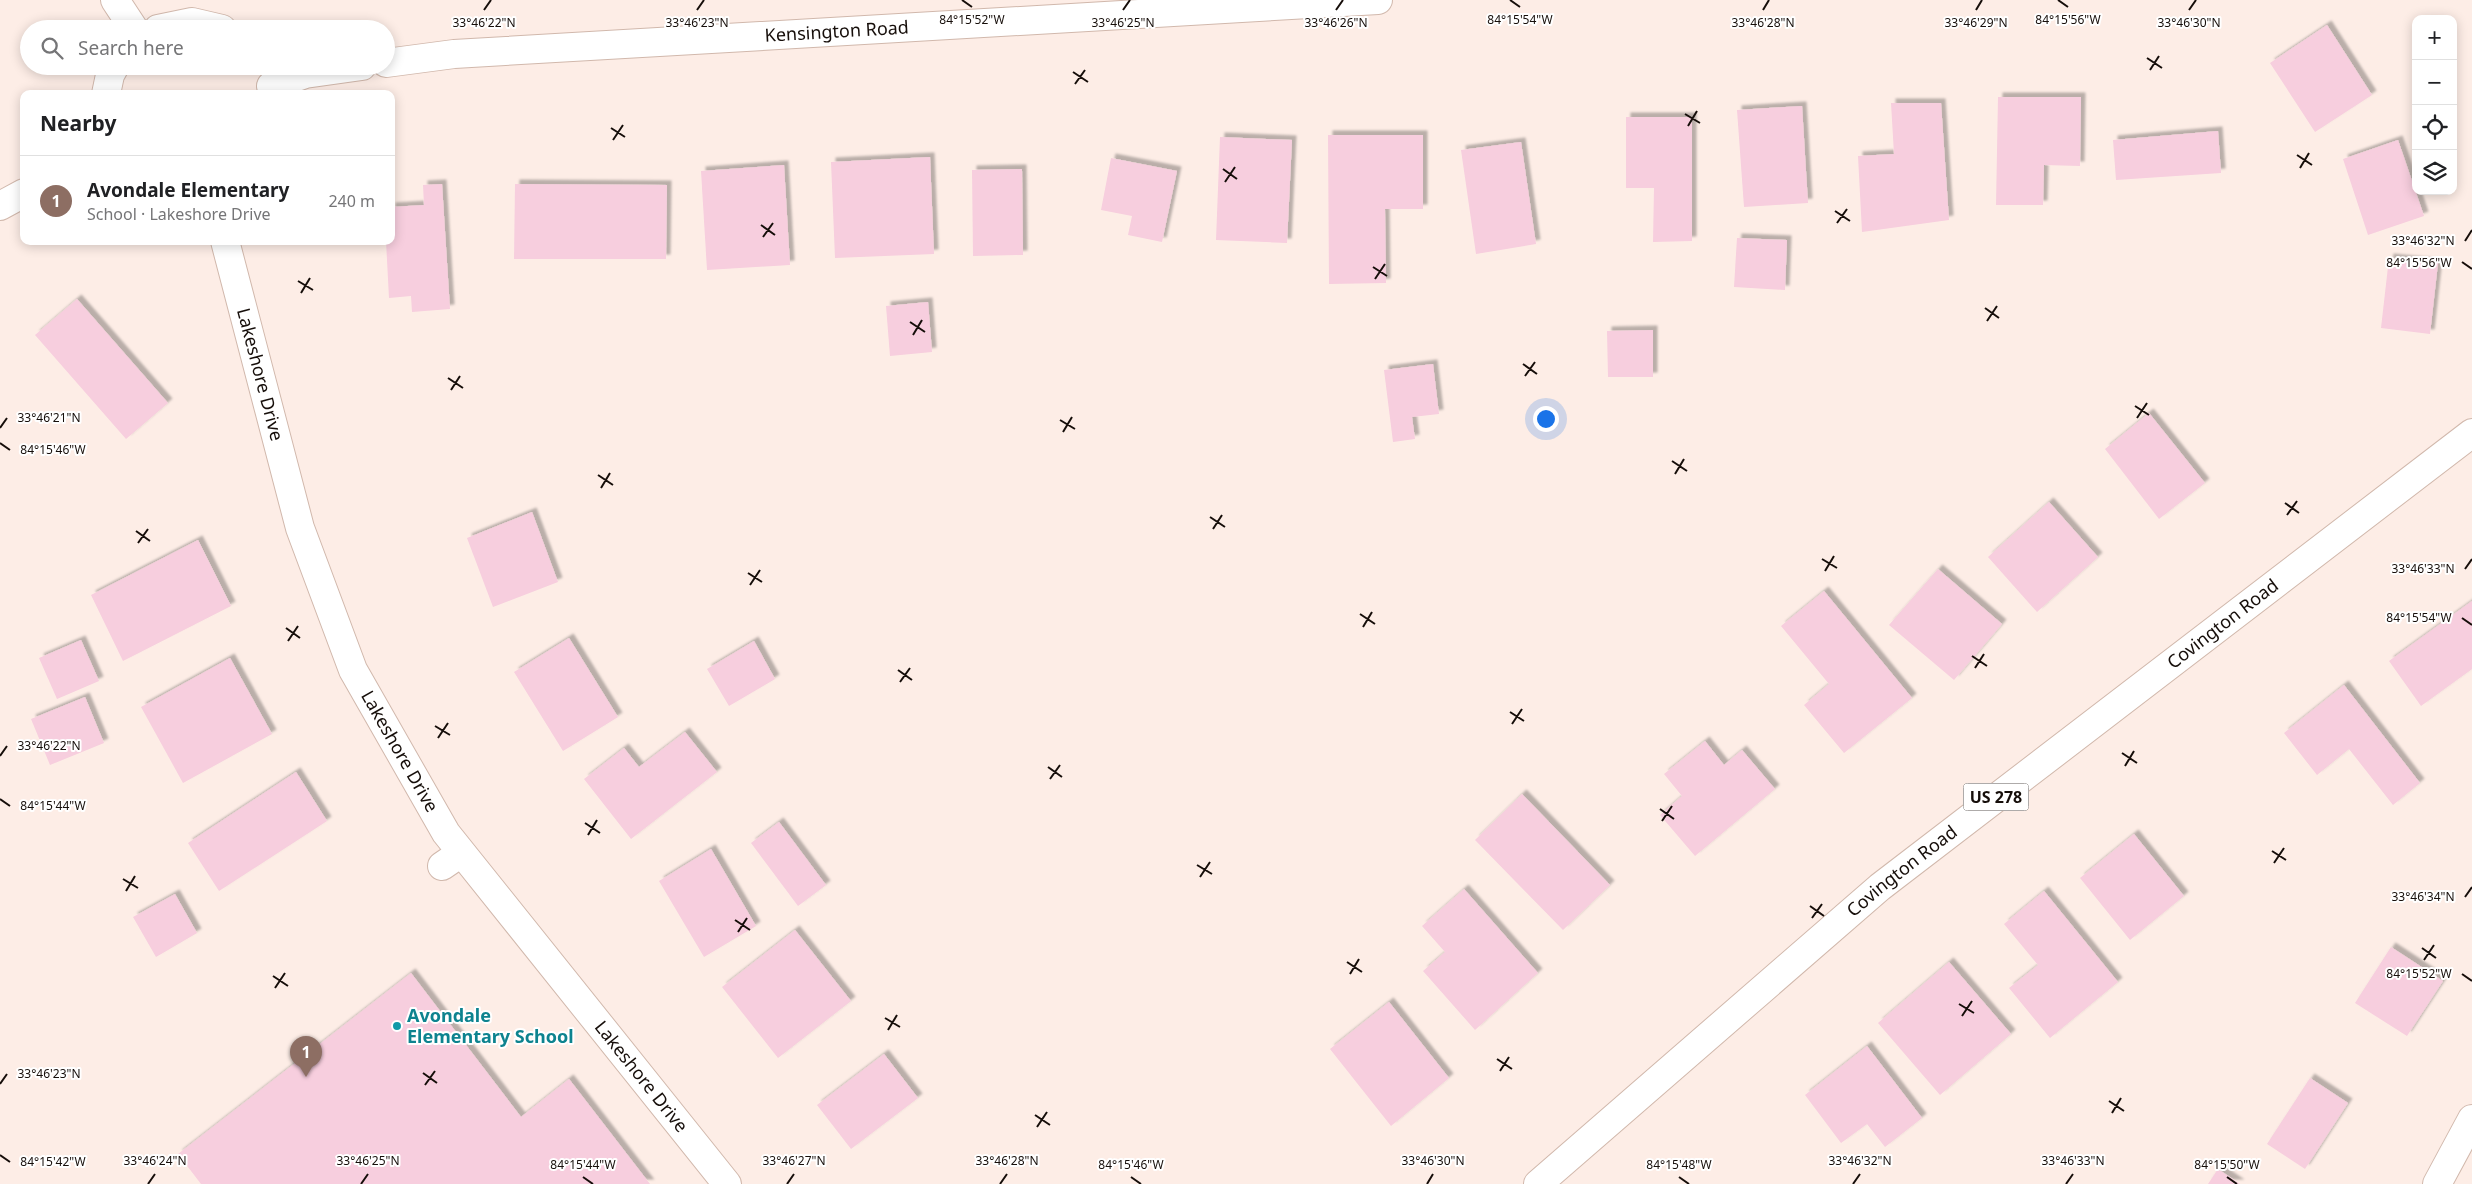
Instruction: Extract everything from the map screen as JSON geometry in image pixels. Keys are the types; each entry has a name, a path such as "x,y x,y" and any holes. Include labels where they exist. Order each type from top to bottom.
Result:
{"street":[{"path":"115,0 128,20"},
{"name":"Kensington Road","path":"395,62 454,54 1378,0"},
{"path":"107,90 110,75"},
{"path":"269,82 300,75"},
{"path":"0,206 20,195"},
{"name":"Lakeshore Drive","path":"226,245 300,528 353,670 446,833 452,859 727,1184"},
{"name":"Covington Road","path":"1538,1184 1880,887 2472,433"},
{"path":"2437,1184 2472,1119"}],"building":[{"path":"2327,25 2372,95 2315,132 2270,63"},
{"path":"1998,97 2081,97 2080,166 2044,165 2043,205 1996,205"},
{"path":"1891,103 1941,103 1949,220 1862,232 1858,156 1894,154"},
{"path":"1802,106 1808,203 1744,207 1737,110"},
{"path":"1626,117 1692,117 1692,241 1653,242 1654,188 1626,188"},
{"path":"2218,131 2221,173 2116,180 2113,140"},
{"path":"1328,135 1423,135 1423,209 1385,209 1386,283 1329,284"},
{"path":"1220,137 1292,140 1287,243 1216,240"},
{"path":"2398,140 2412,181 2412,195 2417,195 2424,216 2368,235 2343,159"},
{"path":"1521,142 1536,244 1476,254 1461,150"},
{"path":"930,157 934,254 835,258 831,162"},
{"path":"1111,158 1177,171 1162,242 1128,235 1132,216 1101,210"},
{"path":"784,165 790,265 707,270 701,171"},
{"path":"1022,169 1023,255 973,256 972,170"},
{"path":"442,184 450,309 412,312 411,296 389,298 386,245 395,245 395,207 424,205 423,185"},
{"path":"515,184 667,185 666,259 514,259"},
{"path":"1737,238 1787,240 1785,290 1734,287"},
{"path":"2389,258 2438,263 2430,334 2381,328"},
{"path":"77,299 168,403 126,439 35,335"},
{"path":"928,302 932,352 890,356 886,306"},
{"path":"1653,330 1653,377 1608,377 1607,331"},
{"path":"1433,364 1439,414 1412,417 1415,439 1393,442 1384,370"},
{"path":"2149,413 2205,483 2159,519 2105,449"},
{"path":"2049,502 2098,557 2037,612 1988,557"},
{"path":"532,512 558,582 493,607 467,538"},
{"path":"198,540 231,606 123,661 91,595"},
{"path":"1938,569 2002,624 1954,680 1889,625"},
{"path":"1824,591 1912,698 1844,753 1804,705 1829,684 1781,626"},
{"path":"2472,601 2472,669 2421,706 2389,661"},
{"path":"569,638 618,717 563,751 514,672"},
{"path":"81,640 99,681 57,699 39,658"},
{"path":"754,641 775,679 729,706 707,669"},
{"path":"230,658 272,734 183,783 141,707"},
{"path":"2344,685 2420,783 2393,805 2349,749 2317,775 2284,733"},
{"path":"85,697 104,743 50,765 31,719"},
{"path":"685,732 717,772 631,839 584,779 624,748 639,767"},
{"path":"1705,741 1724,765 1742,750 1775,789 1695,856 1660,815 1682,796 1664,774"},
{"path":"296,772 327,821 219,891 188,843"},
{"path":"1522,794 1610,885 1563,930 1475,840"},
{"path":"779,822 826,885 798,906 751,843"},
{"path":"2134,834 2184,896 2130,940 2080,878"},
{"path":"711,849 756,926 704,957 659,881"},
{"path":"1464,889 1538,973 1475,1030 1423,971 1445,952 1422,926"},
{"path":"2044,891 2118,982 2050,1038 2009,988 2038,965 2004,924"},
{"path":"175,894 197,933 156,957 133,917"},
{"path":"795,930 851,1001 778,1058 722,987"},
{"path":"2391,947 2443,981 2407,1036 2355,1003"},
{"path":"1949,962 2011,1034 1940,1095 1878,1023"},
{"name":"Avondale Elementary School","path":"411,973 521,1117 569,1079 650,1184 201,1184 178,1154"},
{"path":"1389,1002 1449,1078 1391,1126 1330,1049"},
{"path":"1867,1046 1922,1118 1885,1147 1867,1124 1841,1143 1805,1095"},
{"path":"884,1054 918,1098 851,1149 817,1105"},
{"path":"2310,1078 2348,1103 2305,1169 2267,1144"},
{"path":"2218,1169 2240,1184 2208,1184"}],"place":[{"name":"Avondale Elementary School","path":"397,1026"},
{"name":"Avondale Elementary","path":"306,1077"}]}
